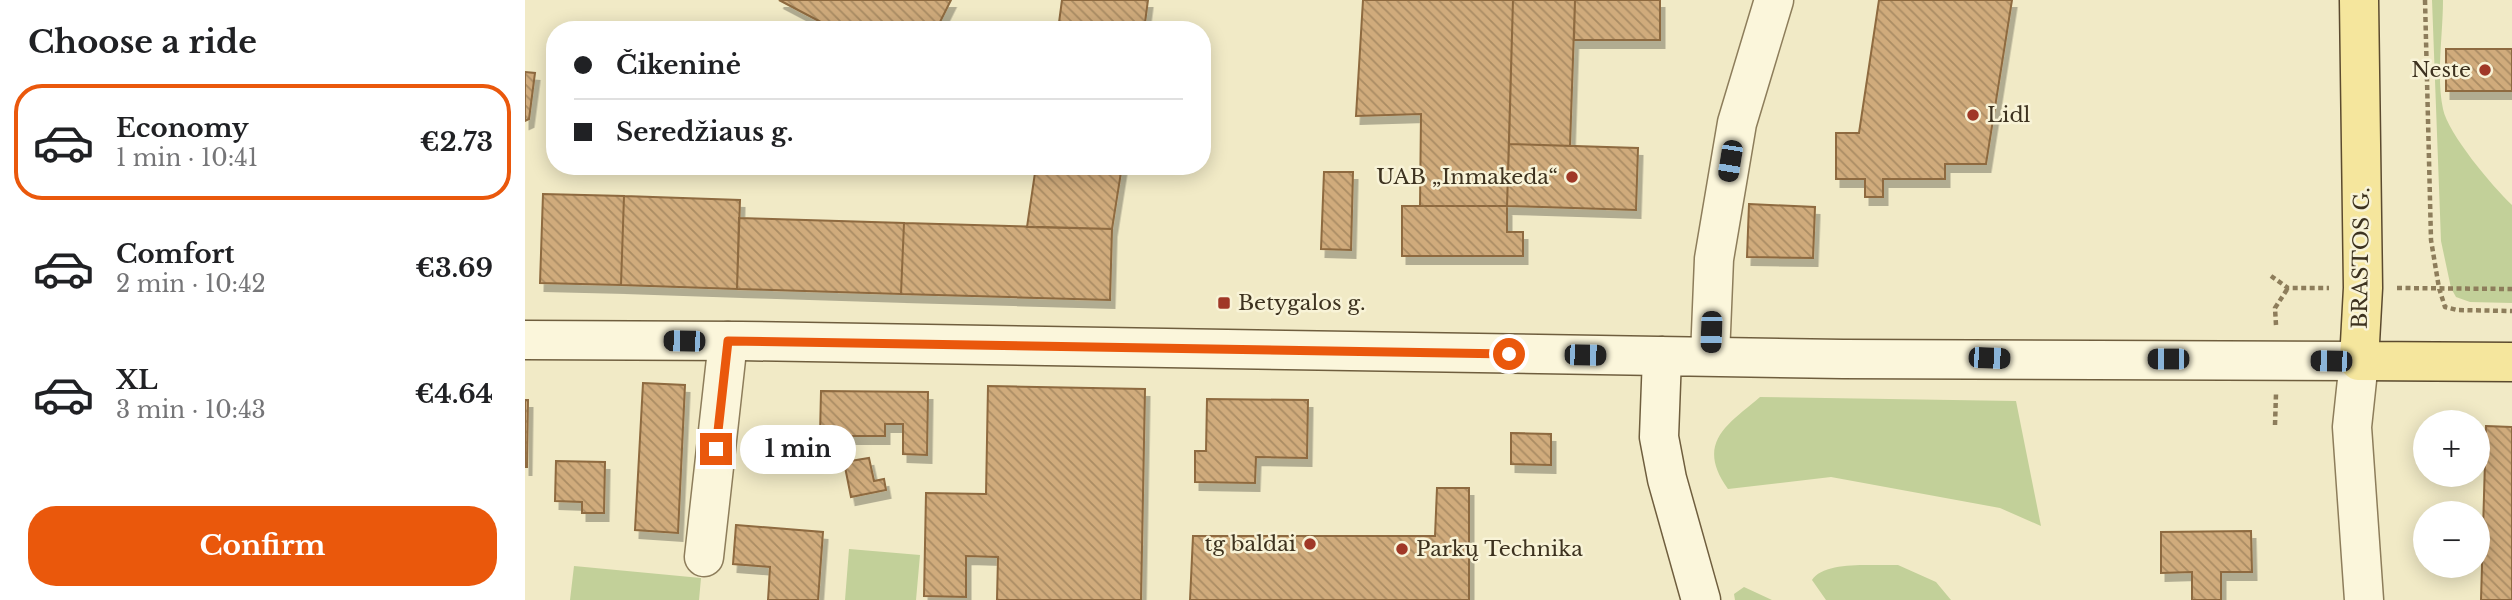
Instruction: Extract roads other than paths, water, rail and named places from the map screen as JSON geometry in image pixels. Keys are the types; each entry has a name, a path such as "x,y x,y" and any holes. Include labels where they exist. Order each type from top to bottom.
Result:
{"main road":[{"path":"1710,356 1714,259 1737,122 1774,0"},
{"name":"BRASTOS G.","path":"2359,0 2363,275 2359,361 2352,426 2364,600"},
{"path":"525,340 1662,356 2512,362"},
{"path":"704,557 728,341"},
{"path":"1662,356 1658,437 1667,479 1702,600"}],"place":[{"name":"Neste","path":"2485,70"},
{"name":"Lidl","path":"1973,115"},
{"name":"UAB „Inmakeda“","path":"1572,177"},
{"name":"Betygalos g.","path":"1224,303"},
{"name":"tg baldai","path":"1310,544"},
{"name":"Parkų Technika","path":"1402,549"}]}
